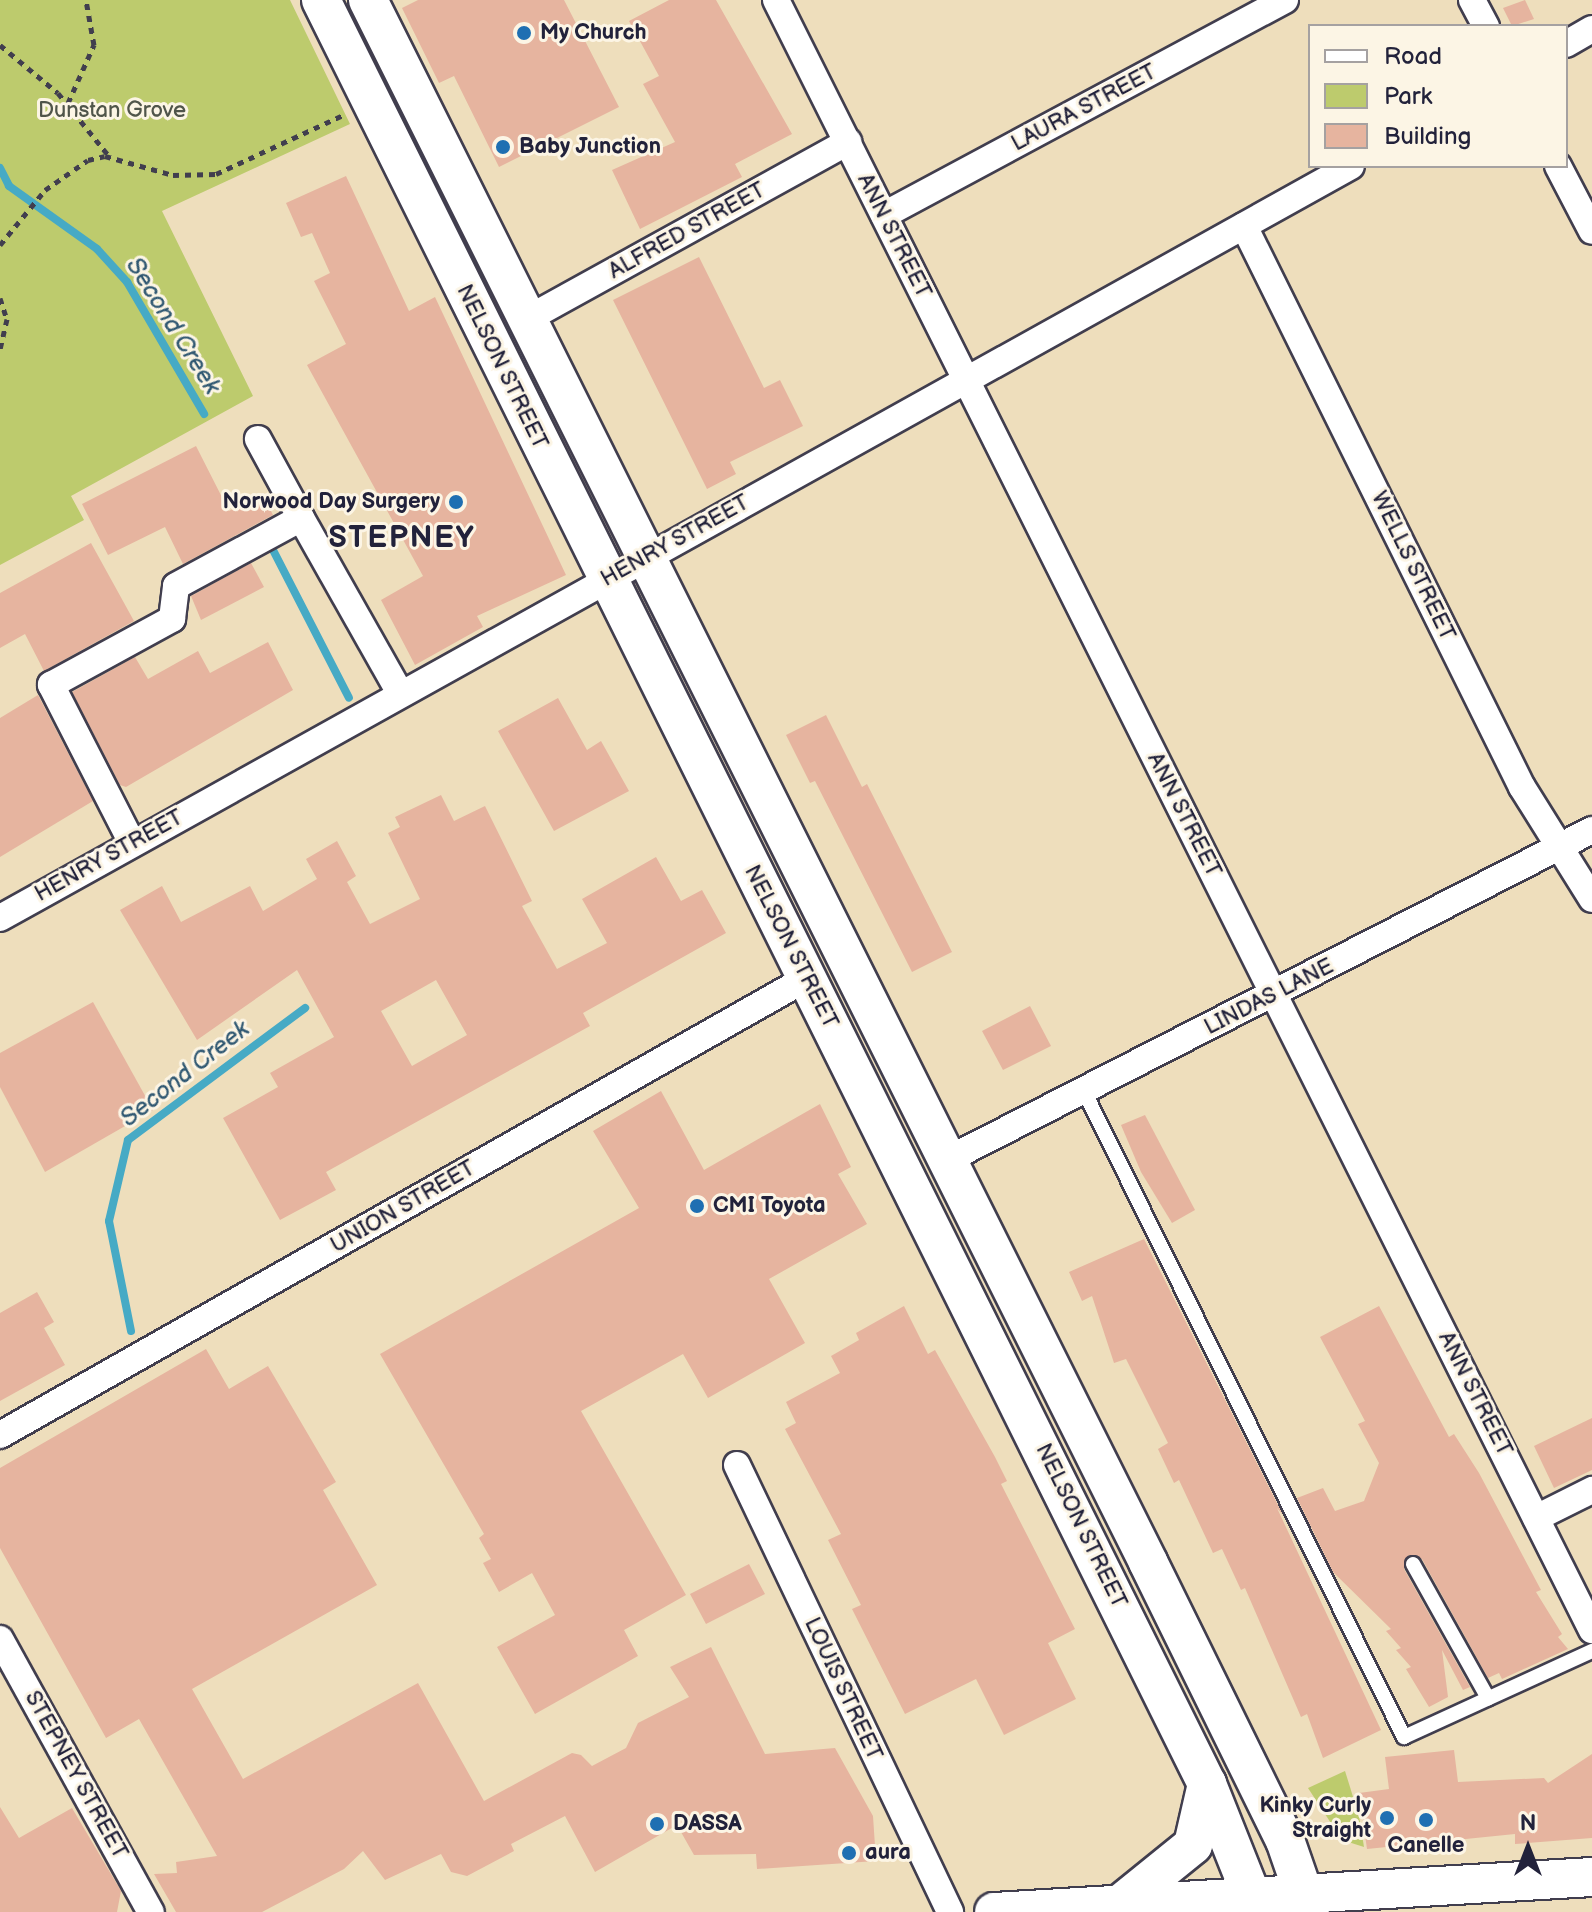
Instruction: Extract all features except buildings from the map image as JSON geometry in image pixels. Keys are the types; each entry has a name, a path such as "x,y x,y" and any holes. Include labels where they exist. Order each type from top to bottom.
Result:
{"main road":[{"name":"NELSON STREET","path":"321,0 1207,1784 1256,1904"},
{"name":"NELSON STREET","path":"368,0 1285,1840 1306,1903"},
{"path":"489,340 527,319"},
{"path":"807,978 844,957"},
{"path":"1119,1905 1193,1845 1207,1784"},
{"path":"994,1912 1119,1905 1306,1903 1477,1883 1592,1877"},
{"path":"1437,1912 1477,1883"}],"street":[{"name":"ANN STREET","path":"776,0 1592,1630"},
{"name":"LAURA STREET","path":"884,215 1285,0"},
{"path":"1472,0 1485,24"},
{"path":"1568,43 1592,29"},
{"name":"ALFRED STREET","path":"527,319 848,142"},
{"name":"HENRY STREET","path":"0,918 1347,168"},
{"path":"1559,168 1592,231"},
{"name":"WELLS STREET","path":"1244,226 1522,787 1592,899"},
{"path":"258,439 400,693"},
{"path":"132,843 51,685 172,619 176,586 301,518"},
{"name":"LINDAS LANE","path":"945,1161 1592,830"},
{"name":"UNION STREET","path":"0,1435 807,978"},
{"name":"LOUIS STREET","path":"737,1465 950,1912"},
{"path":"1536,1518 1592,1490"},
{"name":"STEPNEY STREET","path":"0,1639 151,1912"}],"lane":[{"path":"1084,1091 1404,1737 1592,1651"},
{"path":"1413,1564 1488,1698"}],"path":[{"path":"68,103 94,45 86,0"},
{"path":"0,45 68,103 110,157"},
{"path":"0,245 45,190 78,165 110,157 173,175 216,174 371,101"},
{"path":"0,298 7,319 0,350"}],"green space":[{"name":"Dunstan Grove","path":"0,0 290,0 350,124 162,211 253,396 71,496 84,520 0,565"},
{"path":"1345,1771 1359,1816 1364,1847 1342,1840 1308,1788"}],"waterway":[{"name":"Second Creek","path":"0,168 9,186 97,249 127,282 204,414"},
{"name":"Second Creek","path":"273,550 349,698"},
{"name":"Second Creek","path":"131,1331 109,1221 128,1140 305,1008"}],"place":[{"name":"My Church","path":"524,33"},
{"name":"Baby Junction","path":"503,147"},
{"name":"Norwood Day Surgery","path":"456,502"},
{"name":"CMI Toyota","path":"697,1206"},
{"name":"Kinky Curly Straight","path":"1387,1818"},
{"name":"Canelle","path":"1426,1820"},
{"name":"DASSA","path":"657,1824"},
{"name":"aura","path":"849,1853"}],"district":[{"name":"STEPNEY","path":"402,538"}]}
